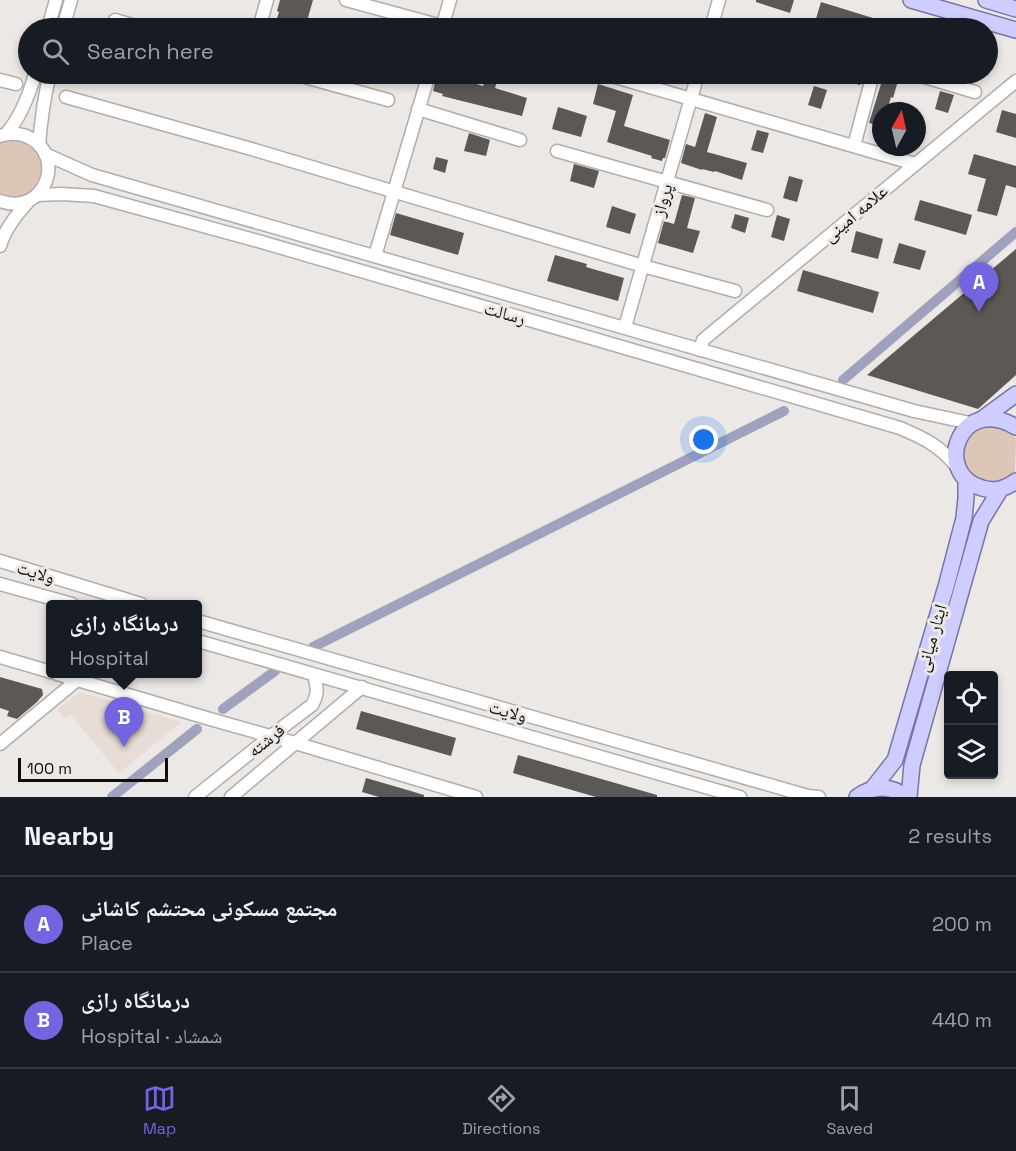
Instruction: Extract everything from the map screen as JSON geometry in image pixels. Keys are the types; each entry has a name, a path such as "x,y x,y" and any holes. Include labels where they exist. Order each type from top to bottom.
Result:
{"main road":[{"path":"911,0 974,18"},
{"path":"986,0 1016,9"},
{"path":"998,25 1016,30"},
{"path":"976,421 1016,394"},
{"path":"976,421 994,418 1016,427"},
{"name":"ایثار میانی","path":"873,788 895,760 947,583 964,518 966,498 962,474 956,457 957,445 962,433 976,421"},
{"path":"962,474 976,486 988,490 1000,489 1016,481"},
{"name":"ایثار میانی","path":"908,797 912,765 981,521 1000,489"},
{"path":"857,797 873,788 883,787 893,789 908,797"}],"street":[{"path":"51,18 56,0"},
{"path":"66,18 71,0"},
{"path":"262,18 267,0"},
{"path":"346,0 410,18"},
{"path":"447,18 450,0"},
{"path":"714,18 719,0"},
{"path":"0,80 16,84"},
{"name":"علامه امینی","path":"700,350 703,340 1016,81"},
{"path":"3,135 15,124 32,84"},
{"path":"0,246 15,216 44,187 48,176 48,165 42,149 41,119 47,84"},
{"path":"330,84 388,100"},
{"path":"375,256 426,84"},
{"path":"641,84 915,164"},
{"name":"پرواز","path":"625,327 695,84"},
{"path":"854,146 870,84"},
{"path":"948,84 975,92"},
{"path":"66,97 735,291"},
{"path":"418,109 520,140"},
{"name":"رسالت","path":"3,135 18,134 30,137 42,149 92,174 914,411 976,421"},
{"path":"557,151 767,210"},
{"name":"رسالت","path":"0,201 17,204 32,198 62,194 94,196 258,241 900,428 936,446 962,474"},
{"name":"ولایت","path":"0,561 128,600"},
{"name":"ولایت","path":"0,584 58,600"},
{"name":"ولایت","path":"202,622 797,793 819,797"},
{"name":"ولایت","path":"202,642 740,797"},
{"path":"0,657 46,671"},
{"name":"فرشته","path":"195,797 312,705 318,690 314,675"},
{"path":"0,744 81,678"},
{"path":"85,678 454,794 476,797"},
{"name":"فرشته","path":"231,797 362,687"}],"shaded area":[{"path":"11,139 29,144 39,154 42,161 42,175 37,188 21,199 0,197 0,142"},
{"path":"989,425 1008,430 1016,438 1015,471 1001,481 987,482 976,477 967,468 964,456 965,444 973,433"},
{"path":"80,692 181,722 119,773 71,715 64,718 57,709"}],"building":[{"path":"280,0 313,0 308,18 277,18 279,12 277,11"},
{"path":"756,0 794,0 790,13 756,2"},
{"path":"821,2 873,18 816,18"},
{"path":"435,84 483,86 484,84 496,84 495,88 527,98 522,116 442,96 443,94 433,91"},
{"path":"598,84 633,95 624,126 670,140 662,161 607,142 616,111 593,104"},
{"path":"881,84 897,84 893,98 891,97 890,102 875,102"},
{"path":"814,86 827,90 821,109 808,105"},
{"path":"940,91 954,95 948,113 935,109"},
{"path":"558,107 587,116 581,137 552,129"},
{"path":"1002,110 1016,114 1016,138 996,132"},
{"path":"705,113 717,117 707,152 747,163 742,180 681,163 686,144 695,147"},
{"path":"757,130 769,133 763,153 751,150"},
{"path":"469,133 490,140 486,156 464,151"},
{"path":"974,154 1016,166 1016,188 1006,185 997,216 977,211 986,179 968,174"},
{"path":"436,157 448,160 445,173 433,169"},
{"path":"574,164 599,171 594,188 570,181"},
{"path":"789,176 803,180 797,202 783,198"},
{"path":"682,195 695,198 687,228 700,231 693,253 658,243 664,221 674,224"},
{"path":"920,200 972,215 966,235 914,220"},
{"path":"612,206 636,214 630,234 606,227"},
{"path":"396,213 464,233 458,255 390,235"},
{"path":"735,214 749,218 745,233 731,228"},
{"path":"777,215 790,219 784,241 771,237"},
{"path":"856,231 883,239 878,259 851,252"},
{"path":"899,243 926,251 920,270 893,263"},
{"path":"1016,249 1016,375 978,409 867,375"},
{"path":"555,255 624,278 618,301 547,281"},
{"path":"803,270 879,292 873,313 797,291"},
{"path":"0,677 42,689 43,695 17,719 7,716 9,711 0,708"},
{"path":"361,711 456,738 451,756 356,729"},
{"path":"518,755 657,795 657,797 596,797 513,773"},
{"path":"366,778 424,795 424,797 379,797 362,792"}],"waterway":[{"path":"843,380 1016,232"},
{"path":"313,647 784,411"},
{"path":"223,709 275,671"},
{"path":"112,797 197,729"}],"place":[{"name":"مجتمع مسکونی محتشم کاشانی","path":"979,312"},
{"name":"درمانگاه رازی","path":"124,747"}]}
